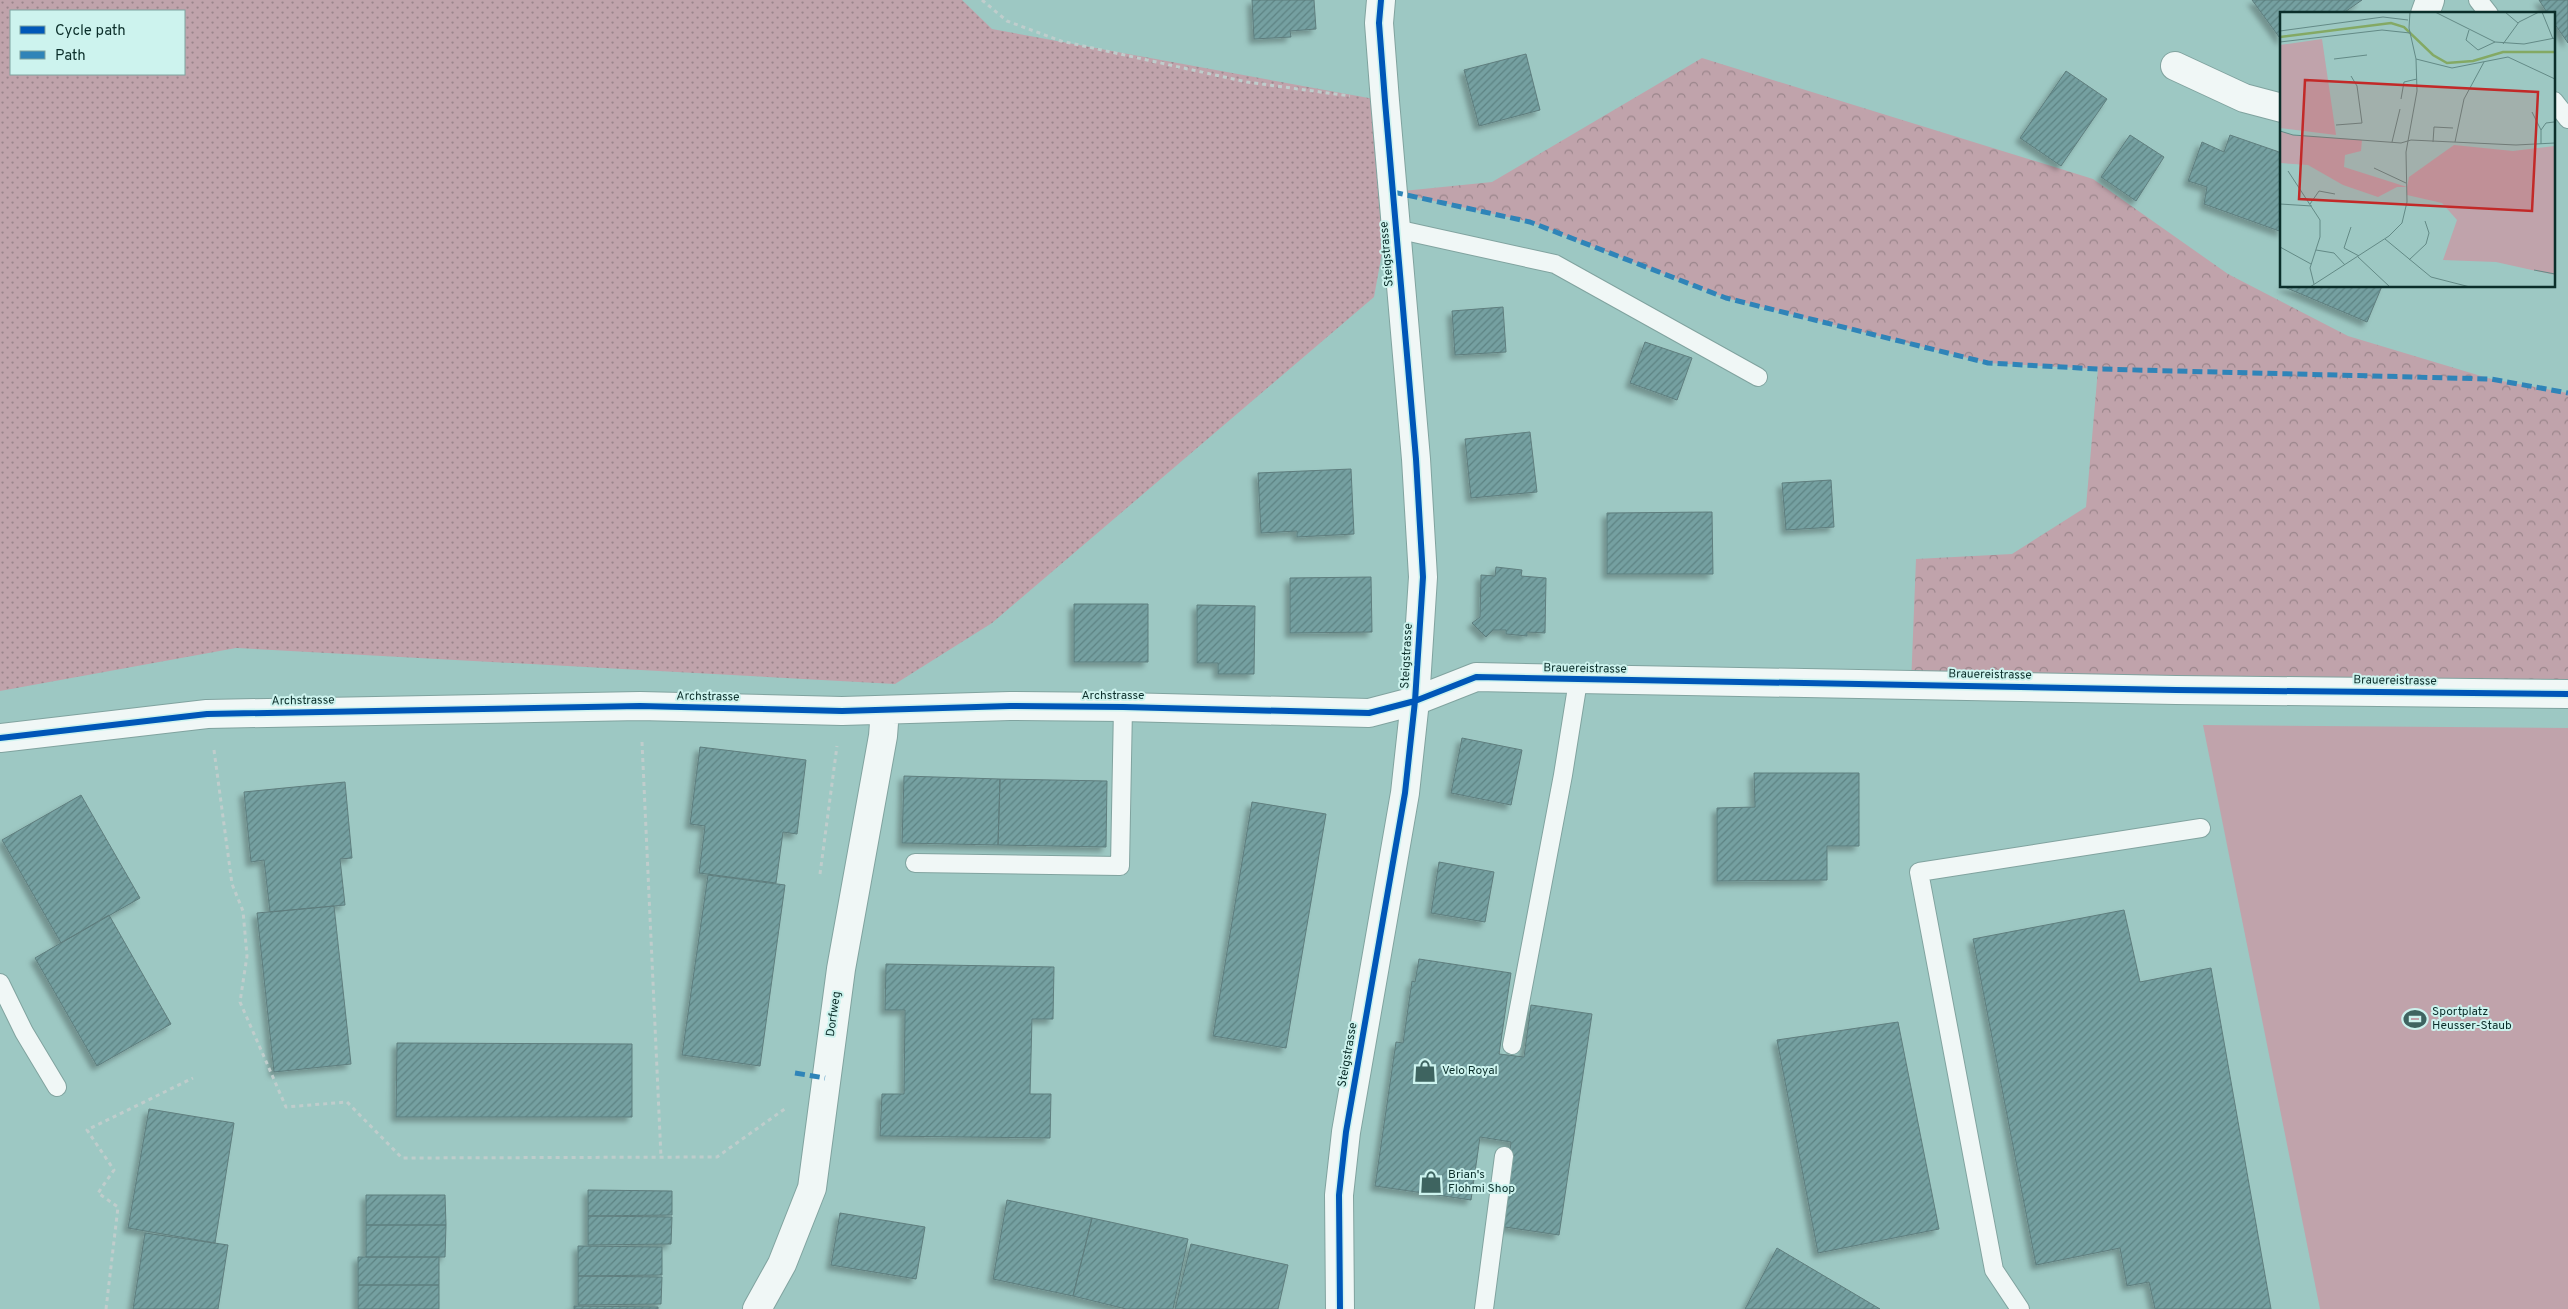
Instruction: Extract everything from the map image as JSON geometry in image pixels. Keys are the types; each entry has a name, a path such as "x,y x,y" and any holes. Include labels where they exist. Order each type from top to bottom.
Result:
{"street":[{"name":"Steigstrasse","path":"1340,1309 1339,1195 1346,1132 1406,793 1415,701 1423,577 1416,459 1379,23 1381,0"},
{"path":"2426,12 2430,0"},
{"path":"2175,66 2244,98 2280,107"},
{"name":"Brauereistrasse","path":"1415,701 1476,677 1578,681 2568,694"},
{"name":"Archstrasse","path":"0,738 207,714 640,706 842,711 1122,706 1369,713 1415,701"},
{"name":"Dorfweg","path":"757,1309 782,1264 812,1188 840,969 883,736 885,710"}],"lane":[{"path":"2478,0 2487,12"},
{"path":"2556,104 2568,119"},
{"path":"1396,229 1555,264 1758,376"},
{"path":"1512,1045 1564,775 1578,681"},
{"path":"915,863 1120,866 1122,706"},
{"path":"2020,1309 1994,1270 1918,872 2202,828"},
{"path":"0,983 24,1032 57,1088"},
{"path":"1484,1309 1504,1156"}],"path":[{"path":"982,0 1007,21 1061,41 1247,82 1385,102"},
{"path":"640,706 661,1157"},
{"path":"207,714 219,776 232,884 243,911 247,956 240,1002 286,1107 347,1102 402,1158 717,1157 792,1104"},
{"path":"106,1309 118,1207 98,1193 114,1170 87,1130 193,1078"}],"green space":[{"path":"0,0 962,0 992,29 1385,101 1393,192 1374,297 992,623 895,684 236,648 0,691"},
{"path":"1702,58 2093,179 2228,274 2348,336 2491,379 2568,393 2568,694 1911,685 1916,559 2012,554 2086,507 2098,369 1988,363 1726,298 1530,222 1393,192 1492,182"},
{"name":"Sportplatz Heusser-Staub","path":"2203,725 2568,728 2568,1309 2320,1309"}],"building":[{"path":"1252,0 1314,0 1316,29 1290,31 1291,37 1254,39"},
{"path":"2252,0 2362,0 2345,12 2280,12 2280,38"},
{"path":"2539,0 2568,0 2568,43 2556,26 2556,12 2547,12"},
{"path":"1526,54 1540,110 1479,126 1464,70"},
{"path":"2066,71 2107,99 2061,166 2020,138"},
{"path":"2130,135 2164,157 2136,201 2101,177"},
{"path":"2230,135 2280,152 2280,231 2204,204 2207,187 2188,181 2202,142 2224,152"},
{"path":"2287,288 2381,288 2367,322"},
{"path":"1503,307 1506,352 1455,355 1452,311"},
{"path":"1645,342 1692,358 1677,400 1630,383"},
{"path":"1530,432 1537,492 1471,498 1465,439"},
{"path":"1351,469 1354,534 1297,537 1297,531 1261,533 1258,473"},
{"path":"1831,480 1834,527 1786,530 1782,483"},
{"path":"1712,512 1713,574 1607,574 1607,513"},
{"path":"1496,567 1522,570 1521,576 1546,578 1545,633 1527,632 1527,636 1506,634 1506,630 1493,630 1486,637 1472,623 1480,617 1481,575 1495,576"},
{"path":"1371,577 1372,632 1290,633 1290,578"},
{"path":"1074,604 1148,604 1148,662 1074,662"},
{"path":"1197,605 1255,606 1254,674 1218,674 1218,663 1197,663"},
{"path":"1462,738 1522,750 1511,805 1451,793"},
{"path":"700,747 806,760 797,834 783,832 776,883 699,873 705,826 690,824"},
{"path":"1754,773 1859,773 1859,846 1827,846 1827,880 1717,881 1717,808 1755,807"},
{"path":"904,776 1000,779 998,845 902,843"},
{"path":"1000,779 1107,781 1106,847 998,845"},
{"path":"345,782 352,858 340,859 345,905 270,912 264,860 251,862 244,792"},
{"path":"81,795 140,898 61,943 2,840"},
{"path":"1252,802 1326,814 1286,1048 1213,1036"},
{"path":"1439,862 1494,872 1485,922 1431,913"},
{"path":"708,875 785,885 760,1066 682,1055"},
{"path":"334,906 351,1064 274,1072 257,913"},
{"path":"2124,910 2140,982 2211,968 2271,1309 2155,1309 2149,1282 2127,1286 2120,1248 2036,1265 1973,939"},
{"path":"109,915 171,1024 97,1066 35,958"},
{"path":"1419,959 1511,973 1499,1054 1524,1057 1531,1005 1592,1014 1559,1235 1498,1226 1511,1142 1480,1137 1471,1200 1375,1186 1396,1042 1403,1043 1412,981 1415,982"},
{"path":"886,964 1054,967 1053,1019 1032,1019 1030,1094 1051,1094 1050,1138 880,1136 882,1094 904,1094 905,1010 885,1010"},
{"path":"1898,1022 1939,1229 1818,1253 1777,1040"},
{"path":"397,1043 632,1044 632,1117 396,1117"},
{"path":"149,1109 234,1123 215,1243 128,1228"},
{"path":"588,1190 672,1191 672,1215 588,1216"},
{"path":"366,1195 445,1195 446,1225 366,1225"},
{"path":"1007,1200 1092,1218 1073,1296 993,1279"},
{"path":"840,1213 925,1227 916,1279 831,1265"},
{"path":"588,1216 672,1217 671,1244 588,1245"},
{"path":"1092,1218 1188,1239 1173,1309 1126,1309 1073,1296"},
{"path":"366,1225 446,1225 445,1257 366,1257"},
{"path":"145,1233 228,1245 218,1309 133,1309"},
{"path":"1191,1244 1288,1265 1278,1309 1175,1309"},
{"path":"578,1246 662,1247 662,1275 578,1276"},
{"path":"1777,1248 1880,1309 1745,1309"},
{"path":"358,1257 439,1257 439,1285 358,1285"},
{"path":"578,1276 662,1277 661,1304 578,1305"},
{"path":"358,1285 439,1285 439,1309 358,1309"},
{"path":"574,1306 658,1307 658,1309 574,1309"}],"marked path":[{"path":"1393,192 1530,222 1726,298 1988,363 2098,369 2491,379 2568,393"},
{"path":"795,1073 825,1078"}],"cycle path":[{"path":"1340,1309 1339,1195 1346,1132 1405,793 1415,701 1423,577 1416,459 1379,23 1381,0"},
{"path":"0,738 207,714 640,706 842,711 1010,706 1123,707 1369,713 1415,701 1476,677 2176,690 2568,694"}],"place":[{"name":"Sportplatz Heusser-Staub","path":"2415,1019"},
{"name":"Velo Royal","path":"1425,1071"},
{"name":"Brian's Flohmi Shop","path":"1431,1182"}]}
